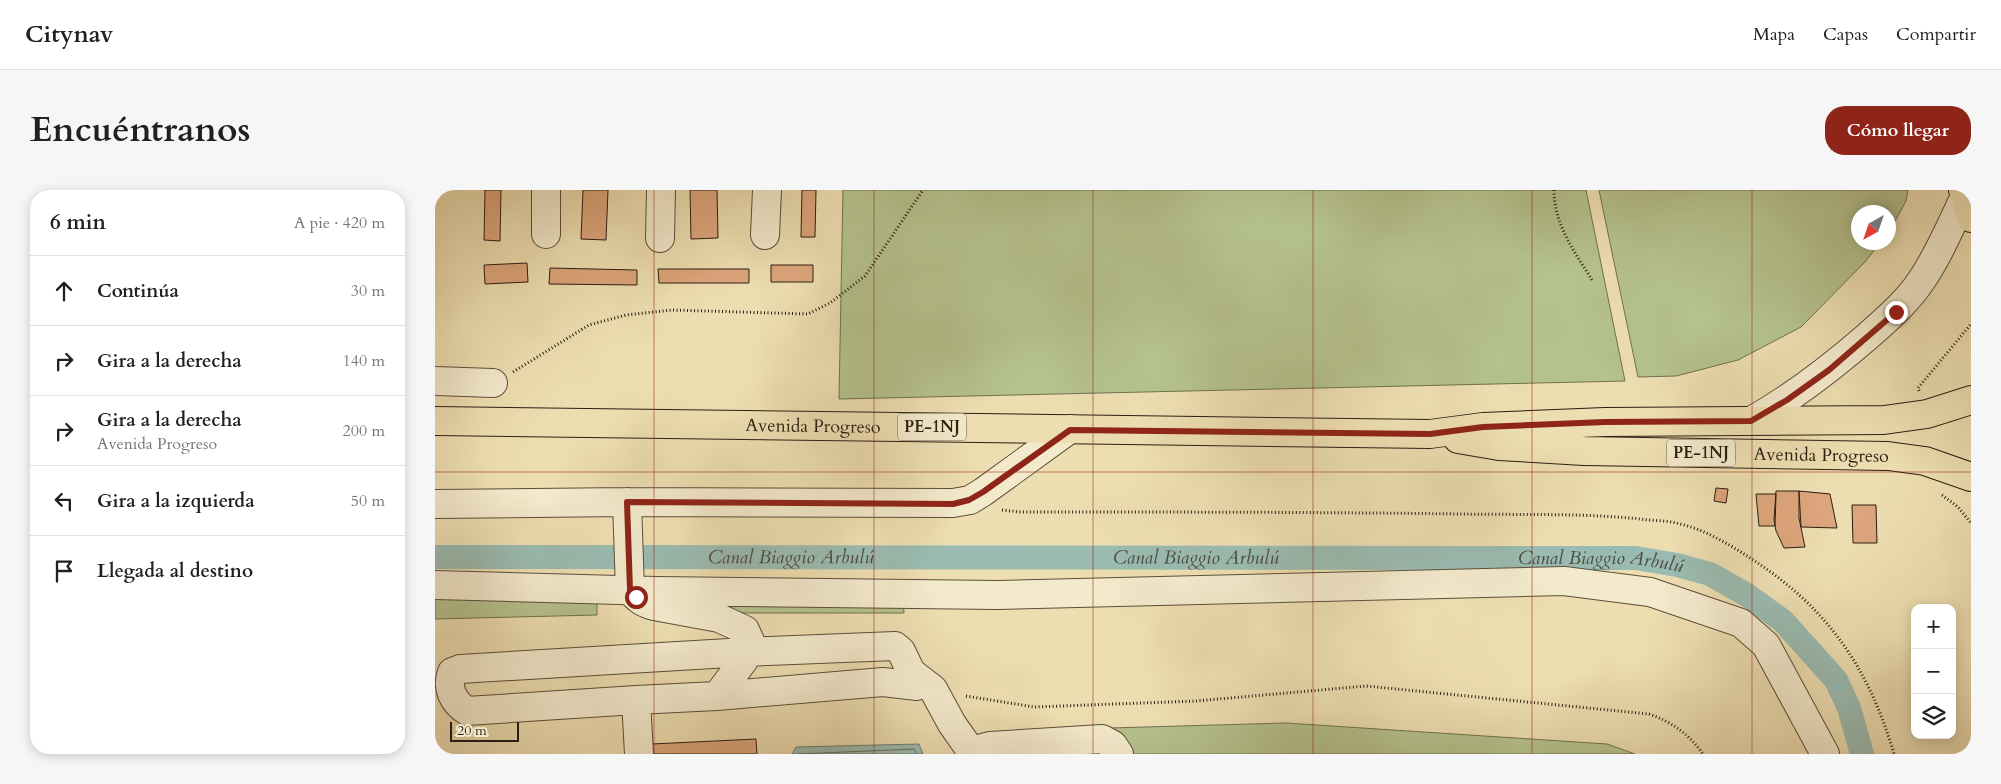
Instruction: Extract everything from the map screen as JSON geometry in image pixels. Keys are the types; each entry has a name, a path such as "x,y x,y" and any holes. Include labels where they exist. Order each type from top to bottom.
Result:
{"main road":[{"name":"Avenida Progreso","path":"435,421 1430,434 1483,427 1605,422 1906,418 1947,409 1971,400"},
{"name":"Avenida Progreso","path":"1430,434 1499,446 1584,451 1897,457 1933,463 1971,477"}],"street":[{"path":"546,190 546,234"},
{"path":"660,238 661,190"},
{"path":"765,235 767,190"},
{"path":"1751,421 1787,400 1829,370 1896,312 1920,283 1966,201"},
{"path":"435,381 493,383"},
{"path":"465,382 466,421"},
{"path":"435,504 627,502 953,504 969,500 983,492 1070,430"},
{"path":"627,502 630,590 644,603 719,618 745,630 750,642 744,660 717,696"},
{"path":"435,584 630,590 998,594 1564,581 1650,592 1741,623 1766,645 1825,754"},
{"path":"925,688 883,682 717,696 467,711 458,705 451,691 449,680 453,672 460,670 746,652 895,646 901,651 911,672 925,688 972,752 990,746 1043,748 1103,739 1113,744 1119,754"},
{"path":"635,700 639,754"}],"path":[{"path":"493,383 589,325 626,315 672,310 808,314 830,303 865,276 923,190"},
{"path":"1554,190 1554,200 1563,232 1592,280"},
{"path":"1919,391 1918,388 1971,324"},
{"path":"1939,494 1958,507 1971,523"},
{"path":"1000,510 1019,512 1252,512 1607,516 1680,524 1727,543 1765,567 1808,602 1835,632 1855,661 1886,729 1893,754"},
{"path":"925,688 993,702 1034,707 1197,701 1366,686 1649,714 1668,721 1692,739 1703,754"}],"green space":[{"path":"843,190 1586,190 1625,381 839,399"},
{"path":"1599,190 1908,190 1906,201 1896,219 1896,205 1851,205 1851,250 1874,250 1801,327 1738,360 1676,376 1638,377"},
{"path":"435,596 597,597 597,615 435,619"},
{"path":"730,597 903,599 904,613 732,613"},
{"path":"1286,723 1607,744 1635,754 1120,754 1110,728"}],"water":[{"path":"919,744 923,754 792,754 796,747"}],"building":[{"path":"485,190 501,190 500,241 484,240"},
{"path":"583,190 608,190 606,240 581,239"},
{"path":"690,190 717,190 718,238 691,239"},
{"path":"802,190 816,190 815,237 801,237"},
{"path":"527,263 528,282 485,284 484,265"},
{"path":"771,265 813,265 813,282 771,282"},
{"path":"550,268 637,270 637,285 549,284"},
{"path":"658,269 749,269 749,283 659,283"},
{"path":"1716,488 1728,489 1726,503 1714,501"},
{"path":"1776,491 1799,491 1799,518 1805,547 1784,548 1776,531 1774,520"},
{"path":"1799,491 1830,494 1837,528 1801,527"},
{"path":"1756,494 1776,494 1775,526 1759,526"},
{"path":"1852,505 1876,505 1877,543 1853,543"},
{"path":"756,739 757,754 647,754 652,744"}],"waterway":[{"name":"Canal Biaggio Arbulú","path":"435,557 1636,558 1677,565 1710,574 1747,595 1783,621 1836,680 1849,708 1862,754"}],"route":[{"path":"636,597 630,590 627,502 953,504 969,500 983,492 1070,430 1430,434 1483,427 1605,422 1751,421 1787,400 1829,370 1896,312"}]}
